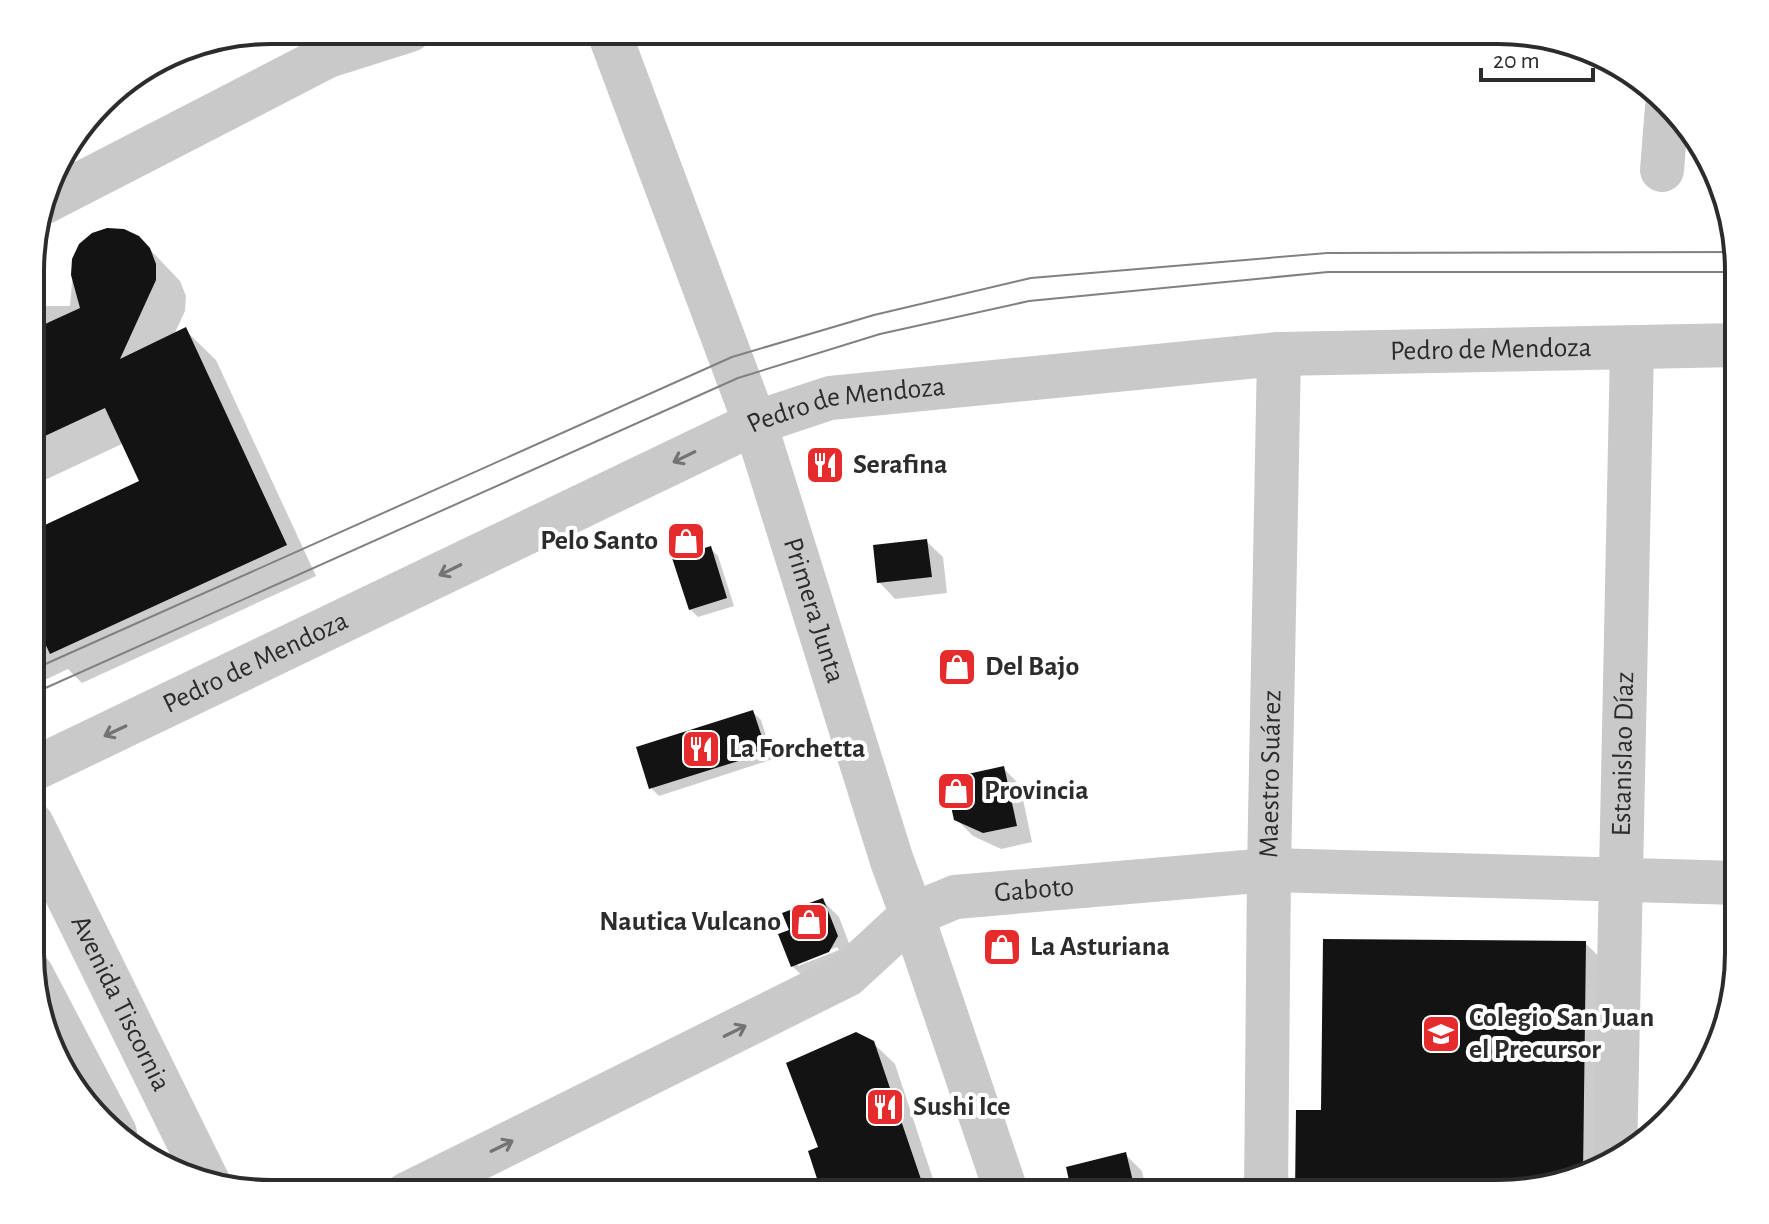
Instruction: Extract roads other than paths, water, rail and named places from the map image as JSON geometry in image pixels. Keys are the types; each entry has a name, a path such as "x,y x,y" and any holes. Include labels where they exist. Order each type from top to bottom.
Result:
{"street":[{"path":"57,195 316,44"},
{"name":"Primera Junta","path":"613,44 755,423 892,861 1002,1180"},
{"path":"1662,170 1666,118"},
{"name":"Pedro de Mendoza","path":"44,764 755,423 830,398 1279,354 1725,345"},
{"name":"Estanislao Díaz","path":"1615,1147 1632,348"},
{"name":"Maestro Suárez","path":"1266,1180 1279,354"},
{"name":"Avenida Tiscornia","path":"44,848 201,1169"},
{"name":"Gaboto","path":"435,1180 847,975 912,915 955,897 1269,870 1725,883"},
{"path":"53,1014 96,1096"}],"tram line":[{"path":"44,665 732,357 874,315 1031,278 1327,253 1724,252"},
{"path":"44,689 738,378 880,334 1029,301 1328,272 1725,272"}],"place":[{"name":"Serafina","path":"825,465"},
{"name":"Pelo Santo","path":"686,541"},
{"name":"Del Bajo","path":"957,667"},
{"name":"La Forchetta","path":"701,749"},
{"name":"Provincia","path":"956,791"},
{"name":"Nautica Vulcano","path":"809,922"},
{"name":"La Asturiana","path":"1002,947"},
{"name":"Colegio San Juan el Precursor","path":"1441,1034"},
{"name":"Sushi Ice","path":"885,1107"}]}
